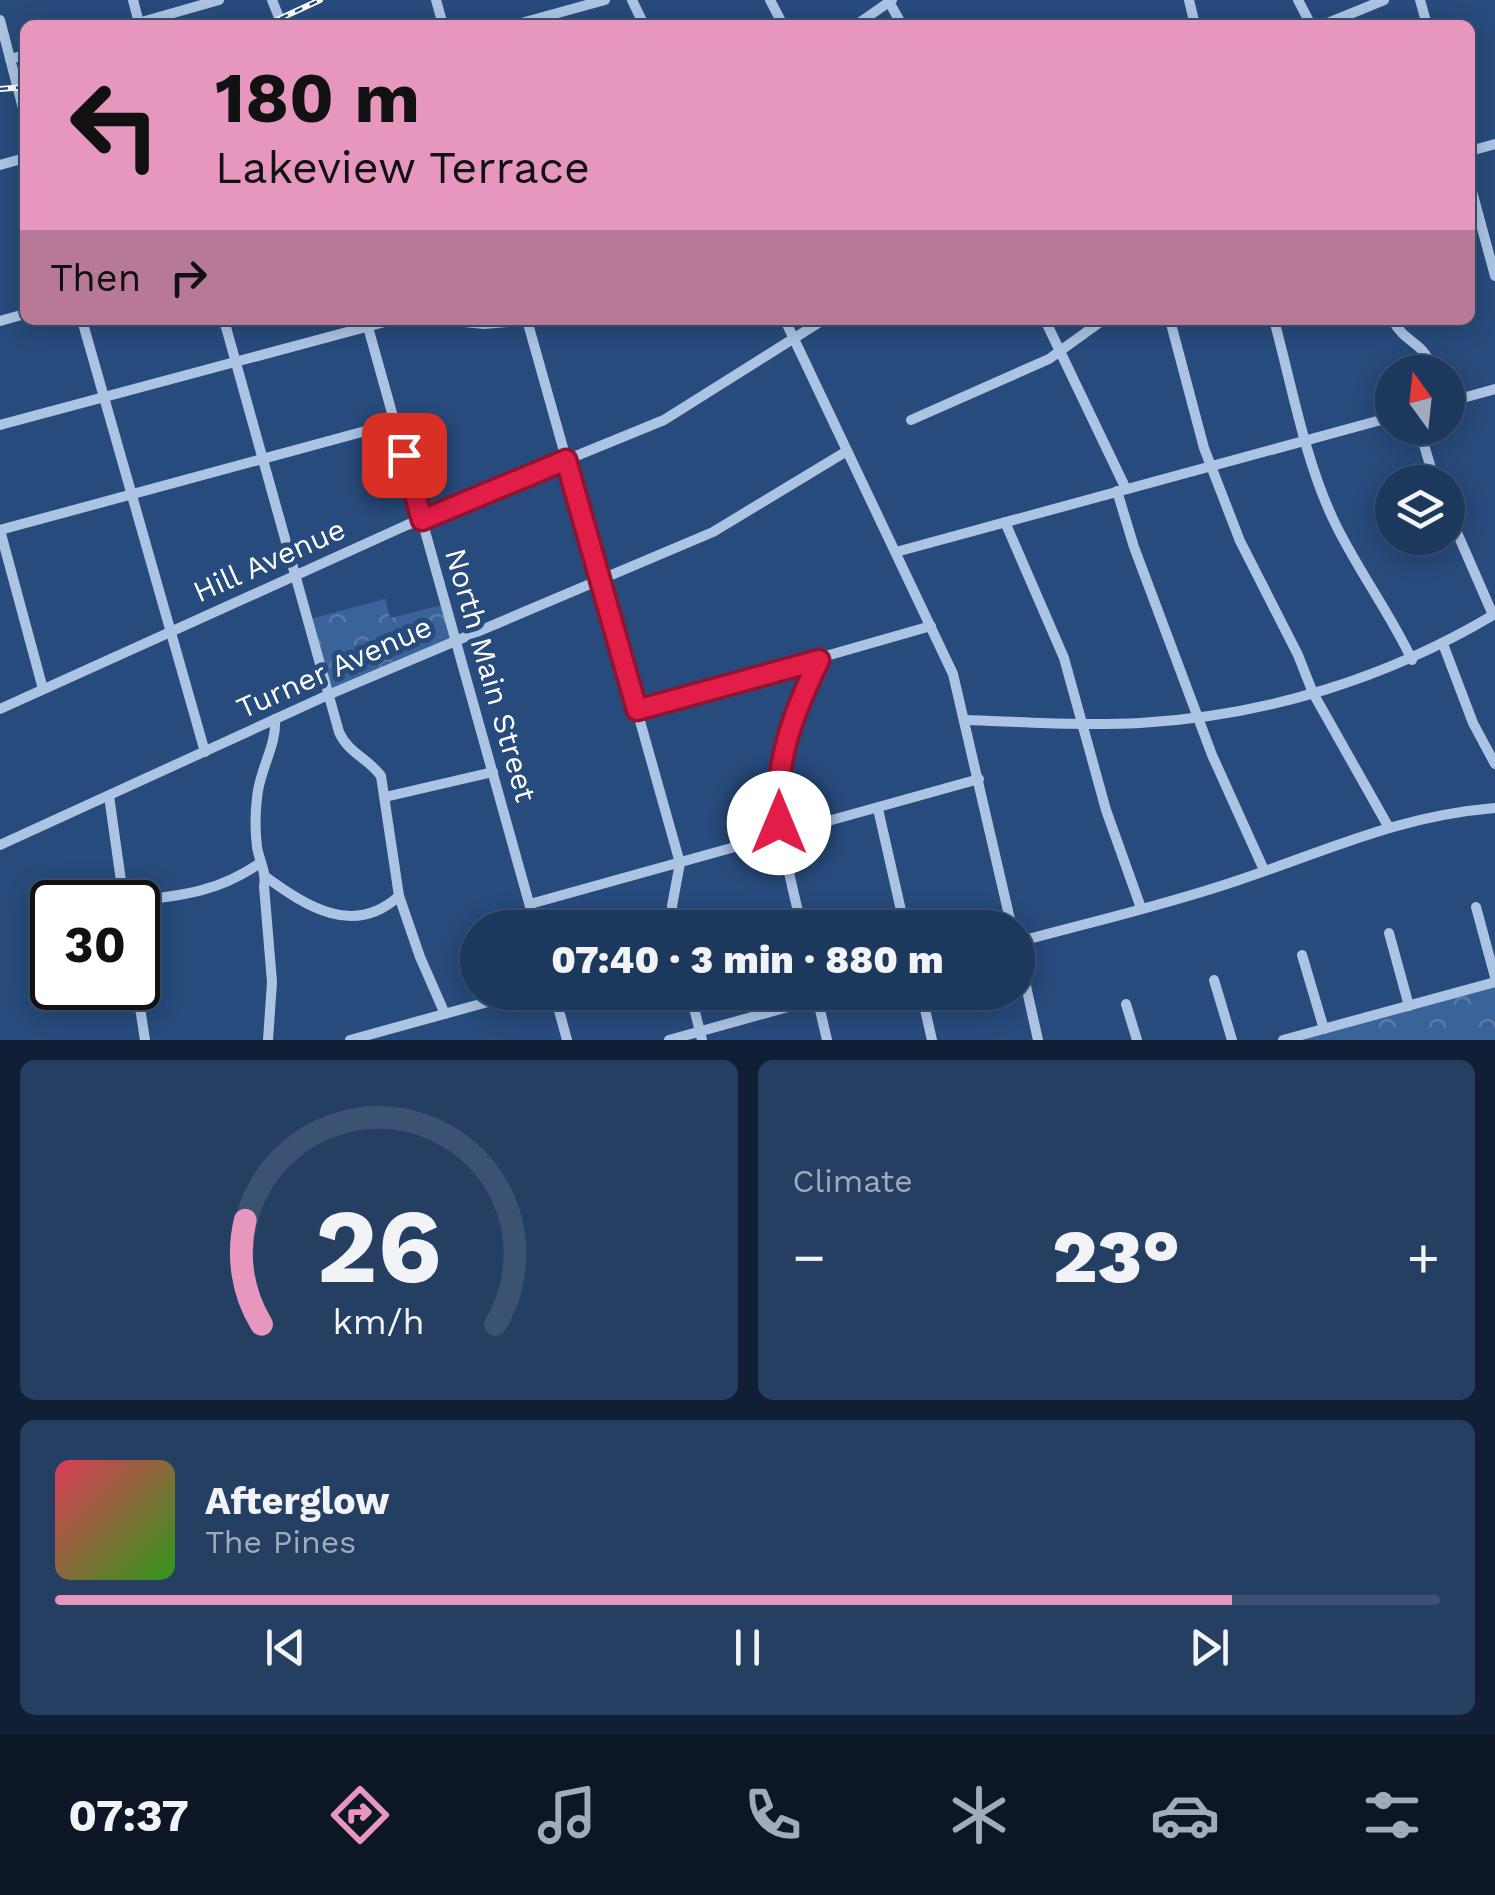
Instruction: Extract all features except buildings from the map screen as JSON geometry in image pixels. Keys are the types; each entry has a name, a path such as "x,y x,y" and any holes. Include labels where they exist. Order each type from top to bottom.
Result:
{"street":[{"path":"149,20 219,0"},
{"path":"532,20 605,0"},
{"path":"1335,20 1384,0"},
{"path":"863,20 890,1"},
{"path":"0,20 20,97"},
{"path":"10,59 20,56"},
{"path":"1475,202 1495,276"},
{"path":"83,325 204,752"},
{"path":"225,325 328,695 343,742 374,765 381,776 399,896 445,1014"},
{"path":"0,425 360,325"},
{"name":"North Main Street","path":"368,325 532,910"},
{"path":"529,325 680,862 672,910"},
{"path":"788,325 954,674 1008,910"},
{"name":"Hill Avenue","path":"0,709 422,520 664,420 815,325"},
{"path":"1047,325 1122,490 1138,558 1228,792 1264,870"},
{"path":"911,420 1060,352 1096,325"},
{"path":"1171,325 1210,466 1240,541 1298,655 1312,693 1388,826"},
{"path":"1275,325 1306,441 1332,516 1396,625 1412,660"},
{"path":"1396,325 1426,355"},
{"path":"1465,397 1495,389"},
{"path":"896,552 1375,422"},
{"path":"43,690 0,530 395,423"},
{"name":"Turner Avenue","path":"0,846 328,695 713,532 847,451"},
{"path":"1005,522 1064,658 1106,810 1142,908"},
{"path":"964,720 1083,724 1199,718 1312,693 1412,660 1494,615 1465,550"},
{"path":"637,710 931,626"},
{"path":"1443,644 1473,723 1495,764"},
{"path":"798,910 781,835 777,791 781,756 792,718 819,660"},
{"path":"275,719 276,731 257,794 260,863 266,877 304,902 353,917 378,912 399,896"},
{"path":"386,797 492,772"},
{"path":"530,904 978,779"},
{"path":"108,796 121,880"},
{"path":"878,808 902,910"},
{"path":"1035,937 1264,870 1388,826 1446,813 1495,808"},
{"path":"160,898 204,892 228,883 260,863"},
{"path":"266,877 272,982 268,1040"},
{"path":"1283,1040 1495,980 1476,907"},
{"path":"1389,932 1409,1006"},
{"path":"1302,955 1324,1029"},
{"path":"1214,980 1232,1040"},
{"path":"1126,1004 1137,1040"},
{"path":"140,1010 145,1040"},
{"path":"350,1040 460,1010"},
{"path":"558,1010 566,1040"},
{"path":"694,1010 701,1036"},
{"path":"670,1040 701,1036 776,1010"},
{"path":"820,1010 827,1040"},
{"path":"925,1010 932,1040"},
{"path":"1031,1010 1038,1040"}],"green space":[{"path":"385,599 390,618 442,605 451,639 331,692 310,619"},
{"path":"1495,987 1495,1040 1299,1040"}],"railway":[{"path":"277,20 320,0"},
{"path":"0,89 20,87"}],"route":[{"path":"404,455 422,520 566,460 637,710 819,660 786,736 777,791 779,823"}]}
